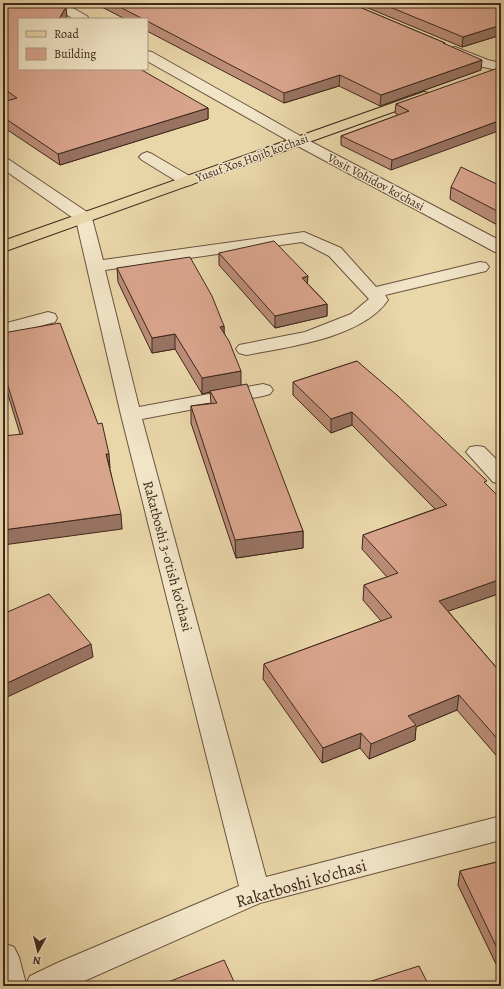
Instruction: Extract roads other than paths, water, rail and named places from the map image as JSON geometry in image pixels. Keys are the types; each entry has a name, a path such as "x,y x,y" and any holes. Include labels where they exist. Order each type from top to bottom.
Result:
{"main road":[{"path":"478,77 501,68"},
{"name":"Yusuf Xos Hojib ko'chasi","path":"3,247 434,93"}],"street":[{"path":"55,3 81,18"},
{"path":"441,45 484,63 501,68"},
{"name":"Vosit Vohidov ko'chasi","path":"148,56 299,141 501,248"},
{"path":"147,157 187,181"},
{"path":"3,162 84,218"},
{"name":"Rakatboshi 3-o'tish ko'chasi","path":"84,218 131,415 255,892"},
{"path":"95,266 304,237 335,252 380,300 358,318 310,338 246,349"},
{"path":"372,293 480,267"},
{"path":"3,330 48,318"},
{"path":"131,415 263,390"},
{"path":"477,452 501,477"},
{"name":"Rakatboshi ko'chasi","path":"41,986 255,892 501,828"},
{"path":"3,957 11,986"}]}
